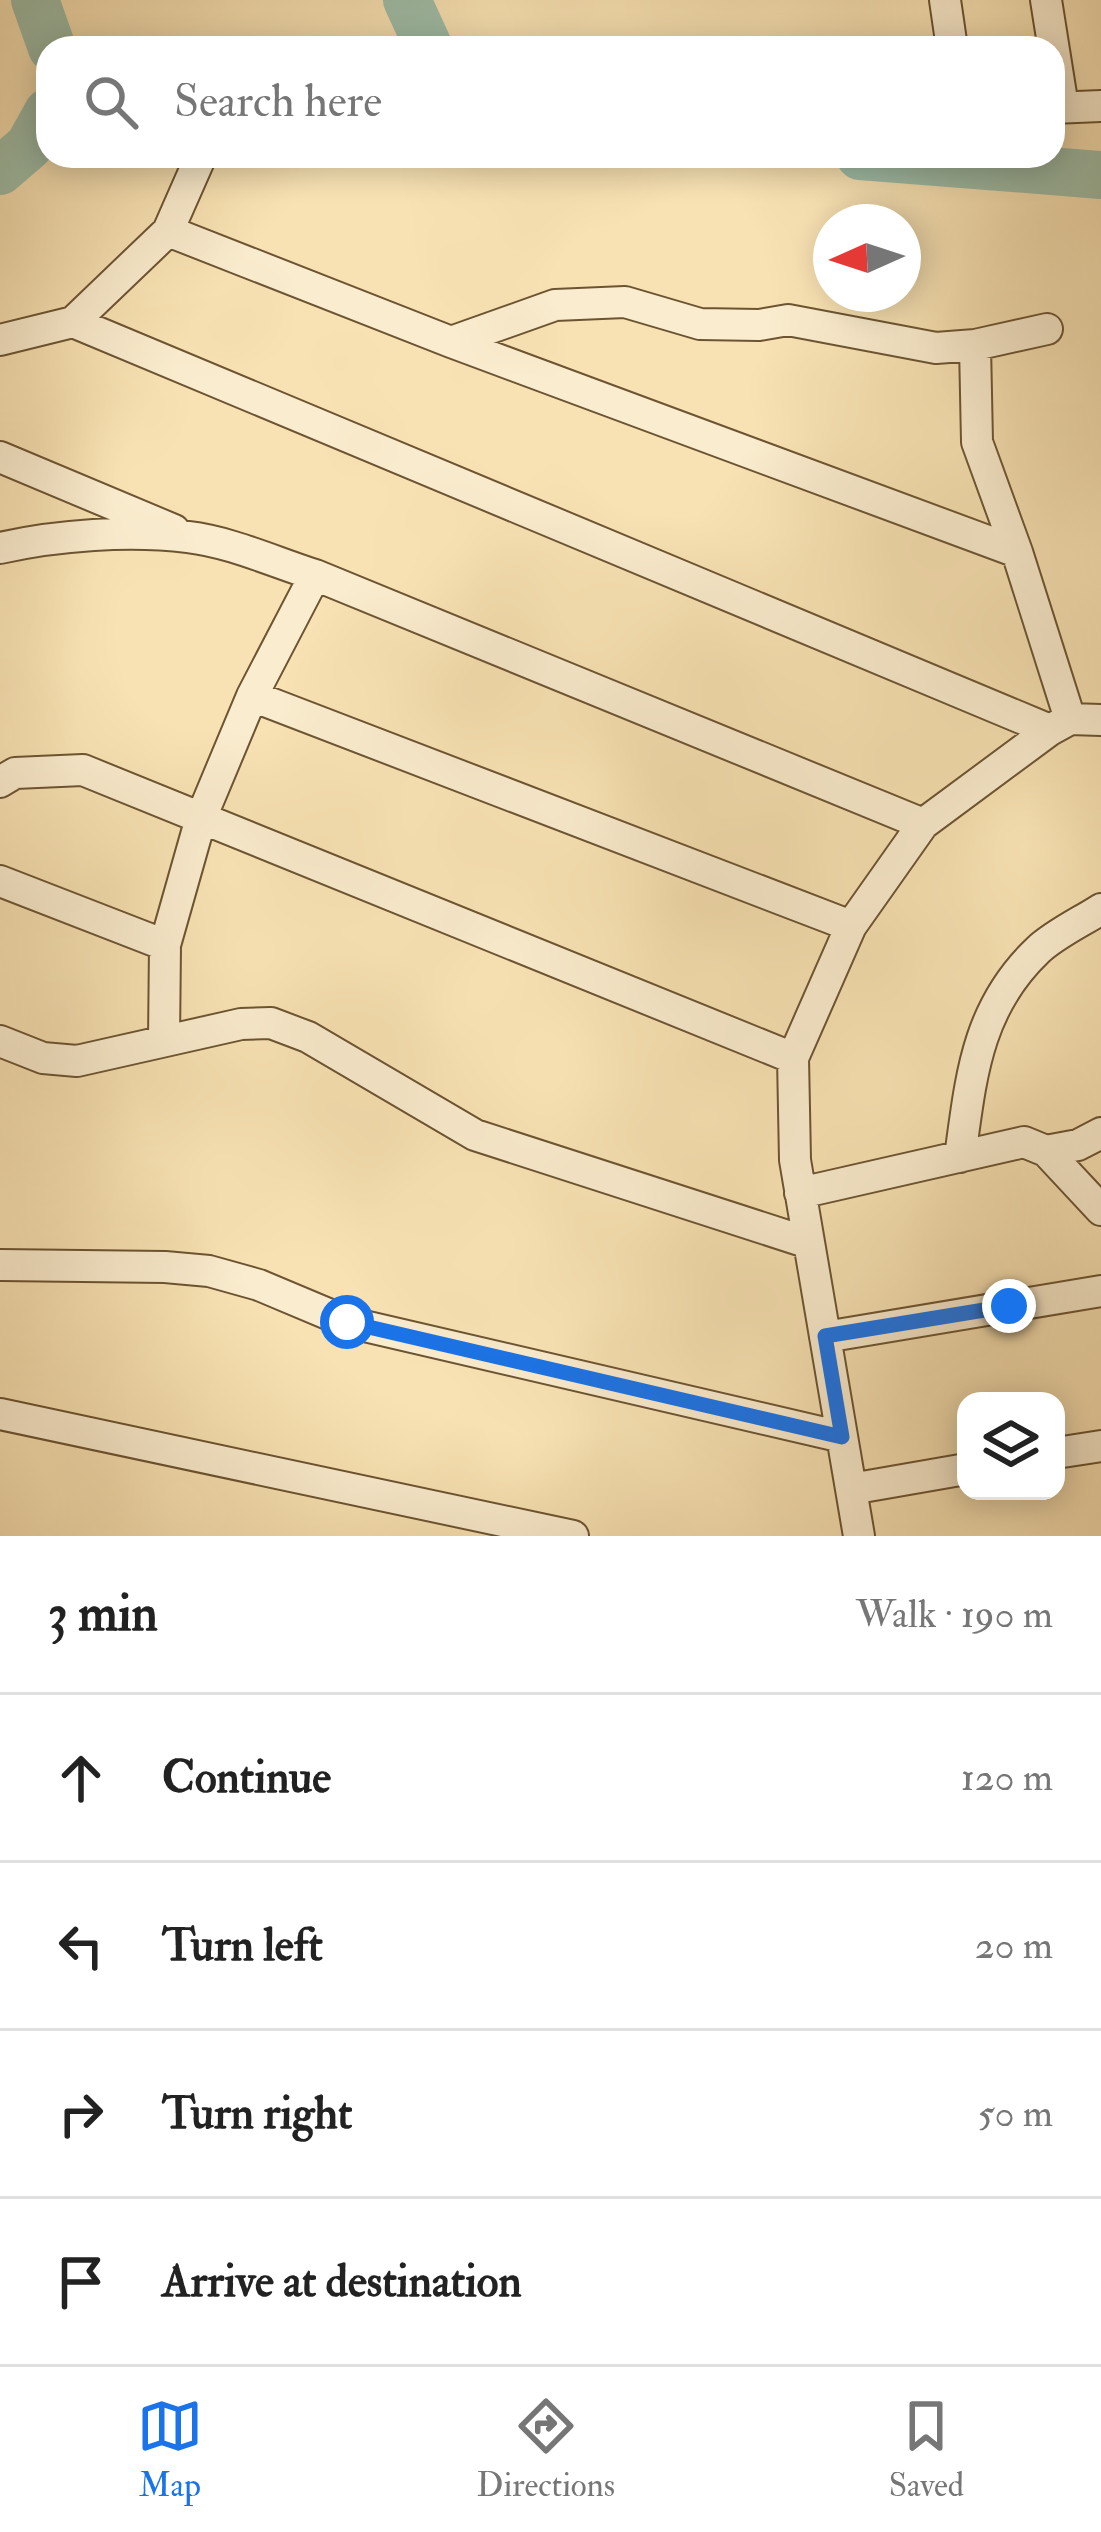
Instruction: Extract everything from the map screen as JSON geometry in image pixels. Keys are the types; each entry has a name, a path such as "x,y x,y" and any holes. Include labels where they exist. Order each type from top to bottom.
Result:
{"street":[{"path":"944,0 950,36"},
{"path":"1046,0 1050,36"},
{"path":"1065,108 1101,106"},
{"path":"0,340 74,322 168,231 196,168"},
{"path":"168,231 451,343 1017,552"},
{"path":"451,343 555,305 625,302 700,324 758,326 788,320 936,348 975,346 1047,329"},
{"path":"74,322 1074,723"},
{"path":"975,346 976,442 1074,723"},
{"path":"0,458 191,537 315,575 923,824"},
{"path":"0,548 65,539 191,537"},
{"path":"164,1041 165,944 201,818 253,696 315,575"},
{"path":"253,696 851,926"},
{"path":"860,1536 795,1160 793,1058 851,926 923,824 1074,723"},
{"path":"0,782 15,773 83,770 793,1058"},
{"path":"0,881 165,944"},
{"path":"960,1157 975,1054 1001,995 1039,949 1101,909"},
{"path":"0,1041 43,1058 77,1061 241,1024 271,1023 308,1037 475,1136 809,1244"},
{"path":"1046,1150 1078,1145 1101,1133"},
{"path":"800,1193 1024,1142 1046,1150 1101,1210"},
{"path":"0,1265 209,1271 347,1322 842,1437"},
{"path":"825,1336 1101,1291"},
{"path":"0,1414 573,1536"},
{"path":"1065,1452 1101,1446"},
{"path":"851,1489 957,1471"}],"waterway":[{"path":"35,0 48,36"},
{"path":"407,0 424,36"},
{"path":"0,171 29,146 36,133"},
{"path":"1012,168 1101,175"}],"route":[{"path":"347,1322 842,1437 825,1336 1009,1306"}]}
